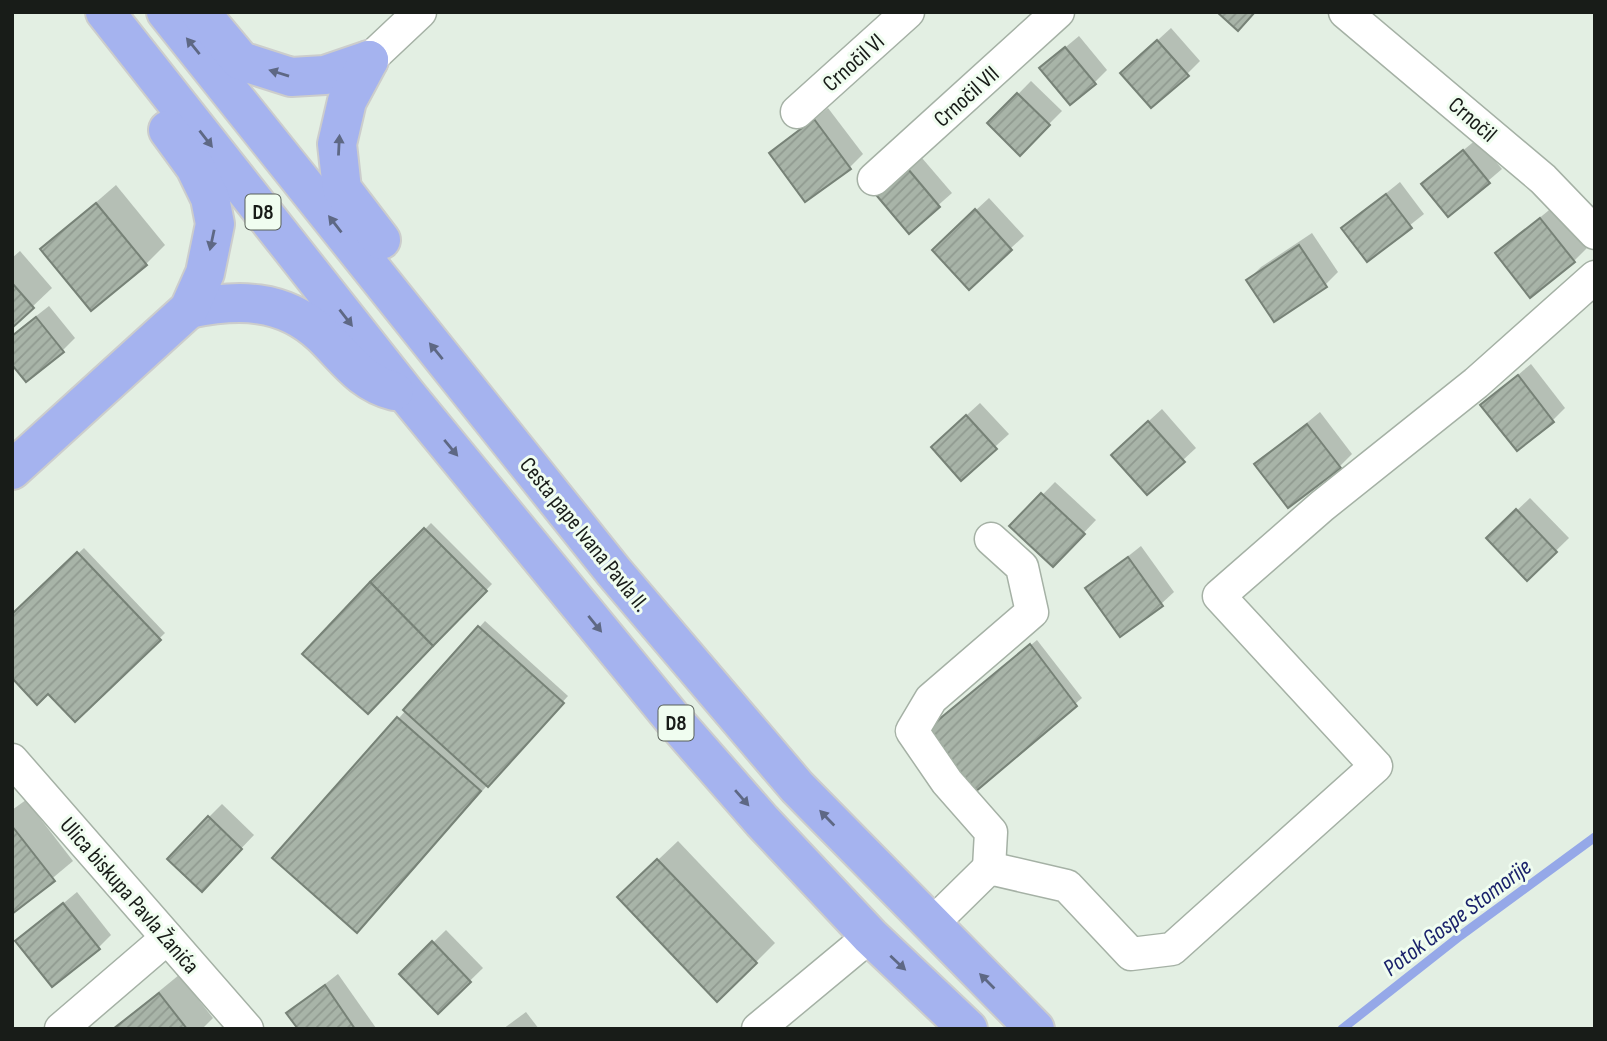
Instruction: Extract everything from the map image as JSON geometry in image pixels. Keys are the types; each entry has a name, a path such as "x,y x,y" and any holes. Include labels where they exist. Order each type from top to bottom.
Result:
{"main road":[{"name":"Cesta pape Ivana Pavla II.","path":"166,12 614,572 797,787 1035,1029"},
{"path":"200,12 242,61 291,76 326,75 369,60"},
{"path":"12,470 188,309 205,273 215,224 210,198 195,167 123,70 111,20"},
{"name":"D8","path":"111,20 407,395 672,718 762,821 870,936 968,1029"},
{"path":"369,60 347,101 337,144 342,189 395,259 408,316"},
{"path":"188,309 228,301 272,306 299,317 321,334 358,375 379,387 407,395"}],"street":[{"path":"369,60 420,12"},
{"name":"Crnočil VI","path":"797,112 908,12"},
{"name":"Crnočil VII","path":"874,179 1058,12"},
{"name":"Crnočil","path":"1345,12 1543,179 1595,233"},
{"path":"989,868 1067,886 1130,954 1172,949 1376,766 1219,596 1322,506 1476,383 1595,277"},
{"path":"931,925 989,868 991,832 947,782 912,731 931,699 1032,612 1022,567 991,539"},
{"name":"Ulica biskupa Pavla Žanića","path":"12,760 247,1029"},
{"path":"758,1029 870,936"},
{"path":"61,1029 167,939"}],"building":[{"path":"1217,12 1255,12 1238,31"},
{"path":"1157,40 1189,76 1151,108 1120,73"},
{"path":"1065,47 1096,84 1070,105 1039,68"},
{"path":"1017,93 1050,125 1020,156 987,123"},
{"path":"814,119 851,169 805,202 769,153"},
{"path":"1463,150 1490,183 1448,217 1421,184"},
{"path":"908,169 940,207 909,234 877,196"},
{"path":"1386,194 1412,228 1367,262 1341,228"},
{"path":"96,203 147,265 91,311 40,249"},
{"path":"975,209 1012,250 969,290 932,250"},
{"path":"1540,218 1575,262 1530,298 1495,253"},
{"path":"1299,245 1327,287 1274,322 1246,280"},
{"path":"12,283 34,308 12,328"},
{"path":"36,317 64,352 26,382 12,365 12,336"},
{"path":"1518,375 1554,422 1517,451 1480,405"},
{"path":"966,415 997,449 961,481 931,447"},
{"path":"1148,421 1185,462 1147,495 1111,455"},
{"path":"1307,424 1341,468 1288,508 1254,464"},
{"path":"1041,493 1085,534 1053,567 1009,526"},
{"path":"1516,509 1557,552 1527,581 1486,538"},
{"path":"424,528 487,591 433,646 370,582"},
{"path":"77,552 161,640 75,722 48,694 37,705 12,678 12,614"},
{"path":"1128,557 1163,606 1120,637 1085,588"},
{"path":"370,582 433,646 368,714 302,654"},
{"path":"478,626 564,703 488,787 403,710"},
{"path":"1030,644 1077,706 975,792 925,731"},
{"path":"397,717 481,791 357,933 272,858"},
{"path":"208,816 242,849 202,892 167,859"},
{"path":"12,826 55,881 12,914"},
{"path":"657,859 757,963 717,1002 617,897"},
{"path":"63,903 100,949 52,987 15,941"},
{"path":"432,941 471,982 438,1014 399,974"},
{"path":"325,985 355,1029 298,1029 286,1013"},
{"path":"159,993 187,1029 113,1029"}],"waterway":[{"name":"Potok Gospe Stomorije","path":"1342,1029 1460,936 1595,837"}]}
